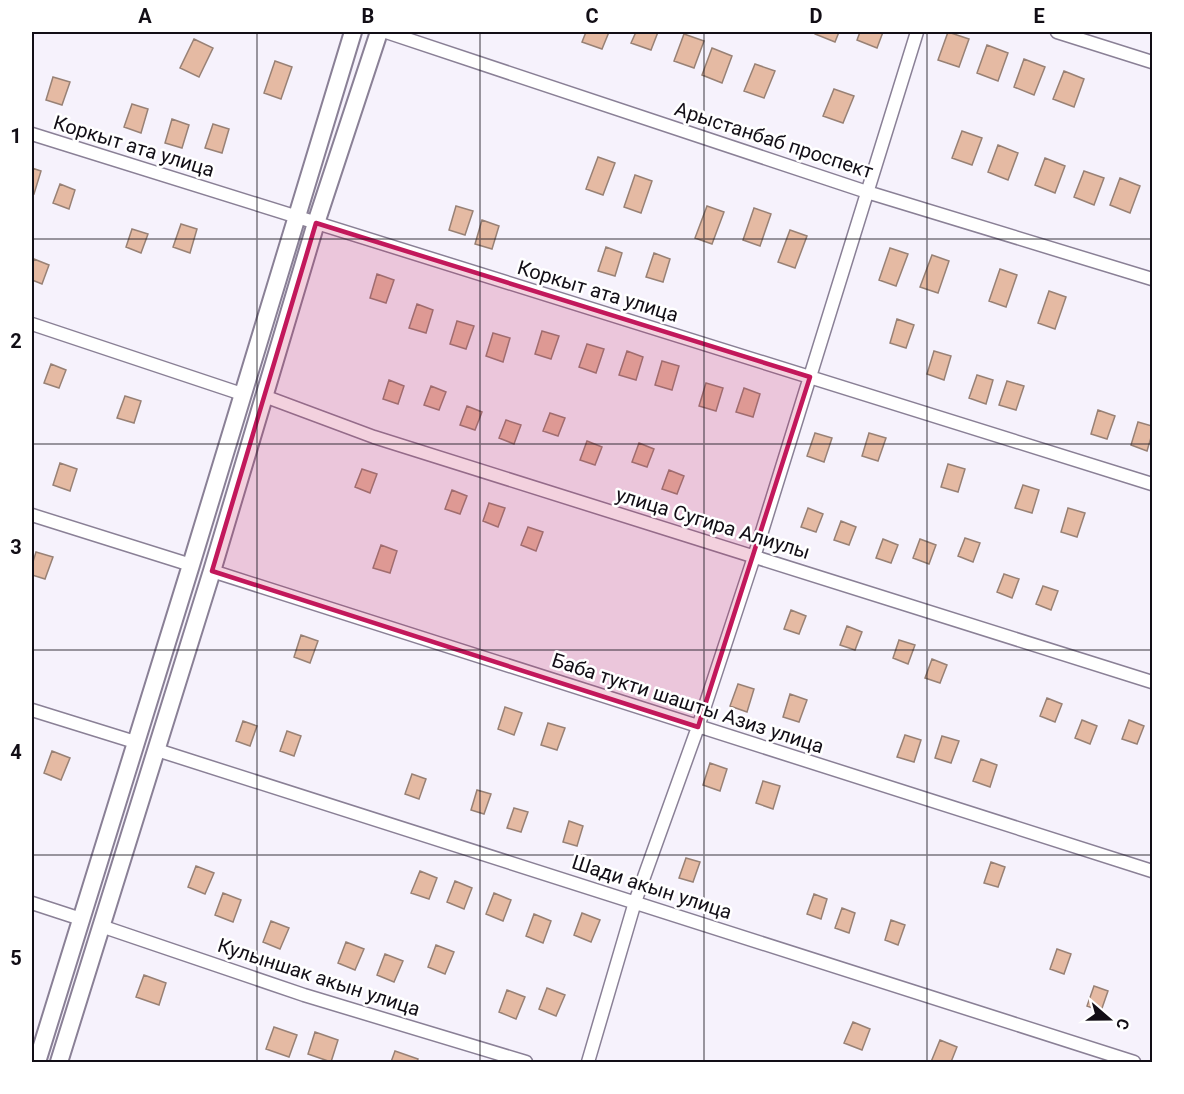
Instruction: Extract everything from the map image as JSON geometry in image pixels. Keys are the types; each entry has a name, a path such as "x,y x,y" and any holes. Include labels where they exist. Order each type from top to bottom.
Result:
{"street":[{"path":"37,1062 353,32"},
{"path":"59,1062 212,571 316,224 379,32"},
{"name":"Арыстанбаб проспект","path":"386,32 867,192 1152,279"},
{"path":"588,1062 635,902 698,727 754,557 917,32"},
{"path":"1057,32 1152,62"},
{"name":"Коркыт ата улица","path":"32,134 1152,484"},
{"path":"32,324 242,394"},
{"name":"улица Сугира Алиулы","path":"264,396 374,437 1152,682"},
{"path":"32,515 191,565"},
{"name":"Баба тукти шашты Азиз улица","path":"212,571 1152,871"},
{"path":"32,710 135,742"},
{"name":"Шади акын улица","path":"157,750 1134,1062"},
{"path":"32,903 81,919"},
{"name":"Кулыншак акын улица","path":"101,926 304,995 526,1062"}],"highlighted area":[{"path":"316,223 810,377 698,727 212,571"}],"building":[{"path":"586,32 609,32 602,49 582,42"},
{"path":"636,32 658,32 651,50 631,43"},
{"path":"815,32 839,32 835,42"},
{"path":"860,32 883,32 877,48 857,40"},
{"path":"948,32 969,39 959,67 938,60"},
{"path":"684,34 704,41 694,68 674,61"},
{"path":"194,39 213,48 199,77 180,68"},
{"path":"987,45 1008,53 998,81 977,73"},
{"path":"712,48 732,56 722,83 702,75"},
{"path":"1024,59 1045,67 1034,95 1014,87"},
{"path":"275,61 292,67 281,99 264,93"},
{"path":"755,64 775,71 764,98 744,91"},
{"path":"1064,71 1084,79 1074,107 1053,99"},
{"path":"53,77 70,82 62,105 46,100"},
{"path":"834,89 854,96 843,123 823,116"},
{"path":"132,104 148,109 141,133 124,127"},
{"path":"172,119 189,125 182,148 165,143"},
{"path":"213,124 229,129 222,153 205,148"},
{"path":"962,131 982,138 972,165 952,158"},
{"path":"998,145 1018,153 1008,180 988,172"},
{"path":"598,157 615,163 603,195 586,189"},
{"path":"1045,158 1065,166 1055,193 1035,185"},
{"path":"32,168 41,171 34,194 32,193"},
{"path":"1084,171 1104,178 1094,205 1074,197"},
{"path":"635,175 652,181 641,213 624,207"},
{"path":"1120,178 1140,186 1130,213 1110,205"},
{"path":"60,184 75,190 69,209 53,203"},
{"path":"456,206 473,211 465,235 449,230"},
{"path":"707,206 724,212 712,244 695,238"},
{"path":"754,208 771,214 760,246 743,240"},
{"path":"482,220 499,226 492,249 475,244"},
{"path":"181,224 197,229 190,253 173,247"},
{"path":"132,229 148,234 141,253 126,247"},
{"path":"790,230 807,236 795,268 778,262"},
{"path":"606,247 622,253 615,276 598,271"},
{"path":"890,248 908,254 896,286 879,280"},
{"path":"654,253 670,259 663,282 646,277"},
{"path":"932,255 949,261 938,293 920,287"},
{"path":"34,259 49,265 42,284 32,280"},
{"path":"1000,269 1017,275 1006,307 989,301"},
{"path":"377,274 394,280 386,303 370,298"},
{"path":"1049,291 1066,297 1055,329 1038,323"},
{"path":"417,304 433,310 426,333 409,328"},
{"path":"897,319 914,325 906,348 890,343"},
{"path":"457,321 474,326 466,349 450,344"},
{"path":"542,331 559,336 551,359 535,354"},
{"path":"493,333 510,338 503,362 486,356"},
{"path":"587,344 604,349 596,373 579,367"},
{"path":"627,351 643,357 636,380 619,375"},
{"path":"934,351 951,356 944,380 927,374"},
{"path":"662,361 679,366 672,390 655,385"},
{"path":"51,364 66,370 59,388 44,383"},
{"path":"977,375 993,380 986,404 969,398"},
{"path":"389,380 404,386 398,404 383,399"},
{"path":"1007,381 1024,386 1016,410 999,405"},
{"path":"706,383 723,388 716,411 699,406"},
{"path":"431,386 446,392 439,410 424,405"},
{"path":"744,388 760,394 753,417 736,412"},
{"path":"125,396 141,401 134,423 117,418"},
{"path":"467,406 482,412 475,430 460,425"},
{"path":"1098,410 1115,416 1107,439 1091,434"},
{"path":"550,413 565,418 558,436 543,431"},
{"path":"506,420 521,425 514,444 499,438"},
{"path":"1138,422 1152,426 1147,451 1131,445"},
{"path":"815,433 832,438 824,462 807,456"},
{"path":"869,433 886,438 878,461 862,456"},
{"path":"587,441 602,447 595,465 580,460"},
{"path":"639,443 654,449 647,467 632,462"},
{"path":"60,463 77,469 70,491 53,485"},
{"path":"948,464 965,469 958,492 941,487"},
{"path":"362,469 377,474 370,493 355,487"},
{"path":"669,470 684,476 677,494 662,489"},
{"path":"1023,485 1039,490 1032,513 1015,508"},
{"path":"452,490 467,496 460,514 445,509"},
{"path":"489,503 505,508 498,527 483,521"},
{"path":"808,508 823,514 816,532 801,527"},
{"path":"1068,508 1085,513 1077,537 1061,532"},
{"path":"841,521 856,527 849,545 834,540"},
{"path":"528,527 543,532 536,551 521,545"},
{"path":"965,538 980,543 973,562 958,556"},
{"path":"883,539 898,545 891,563 876,558"},
{"path":"920,539 936,545 929,564 913,558"},
{"path":"381,545 397,551 390,573 373,568"},
{"path":"36,552 53,557 45,579 32,575"},
{"path":"1004,574 1019,579 1012,598 997,592"},
{"path":"1043,586 1058,591 1051,610 1036,604"},
{"path":"791,610 806,616 799,634 784,629"},
{"path":"847,626 862,632 855,650 840,645"},
{"path":"301,635 318,641 310,663 294,657"},
{"path":"899,640 915,645 908,664 893,658"},
{"path":"932,659 947,665 940,683 925,678"},
{"path":"738,684 754,689 747,712 730,706"},
{"path":"790,694 807,700 799,722 783,717"},
{"path":"1047,698 1062,704 1055,722 1040,716"},
{"path":"505,707 522,713 514,735 498,729"},
{"path":"1082,720 1097,726 1090,744 1075,738"},
{"path":"1129,720 1144,726 1137,744 1122,739"},
{"path":"243,721 257,726 250,746 236,741"},
{"path":"548,723 565,728 557,750 541,745"},
{"path":"287,731 301,736 294,756 280,751"},
{"path":"905,735 921,740 914,762 897,757"},
{"path":"942,736 959,741 951,763 935,758"},
{"path":"52,751 70,758 61,780 44,773"},
{"path":"981,759 997,765 990,787 973,781"},
{"path":"710,763 727,769 720,791 703,785"},
{"path":"412,774 426,779 419,799 405,794"},
{"path":"763,781 780,786 773,809 756,803"},
{"path":"477,790 491,794 484,814 471,810"},
{"path":"514,808 528,812 521,832 507,828"},
{"path":"569,821 583,826 577,846 563,842"},
{"path":"686,858 700,862 693,882 679,878"},
{"path":"991,862 1005,867 998,887 984,883"},
{"path":"196,866 214,873 205,894 188,887"},
{"path":"420,871 437,878 429,899 411,893"},
{"path":"455,881 472,888 464,909 447,902"},
{"path":"223,893 241,900 233,922 215,915"},
{"path":"494,893 511,900 503,921 486,914"},
{"path":"814,894 827,899 821,919 807,914"},
{"path":"842,908 855,913 849,933 835,928"},
{"path":"582,913 600,920 591,942 574,935"},
{"path":"534,914 551,921 543,943 526,936"},
{"path":"891,920 905,925 898,945 885,940"},
{"path":"271,921 289,928 280,949 263,942"},
{"path":"346,942 364,949 355,970 338,963"},
{"path":"436,945 454,952 445,974 428,967"},
{"path":"1057,949 1071,954 1064,974 1050,969"},
{"path":"385,954 403,961 394,982 377,975"},
{"path":"144,975 166,983 159,1005 136,997"},
{"path":"1094,986 1108,991 1101,1011 1087,1006"},
{"path":"547,988 565,995 556,1016 539,1009"},
{"path":"507,990 525,997 516,1019 499,1012"},
{"path":"853,1022 870,1029 862,1050 844,1043"},
{"path":"274,1027 297,1035 289,1057 266,1049"},
{"path":"315,1032 338,1040 331,1062 308,1054"},
{"path":"940,1040 957,1047 951,1062 931,1062"},
{"path":"395,1051 418,1059 417,1062 391,1062"}]}
